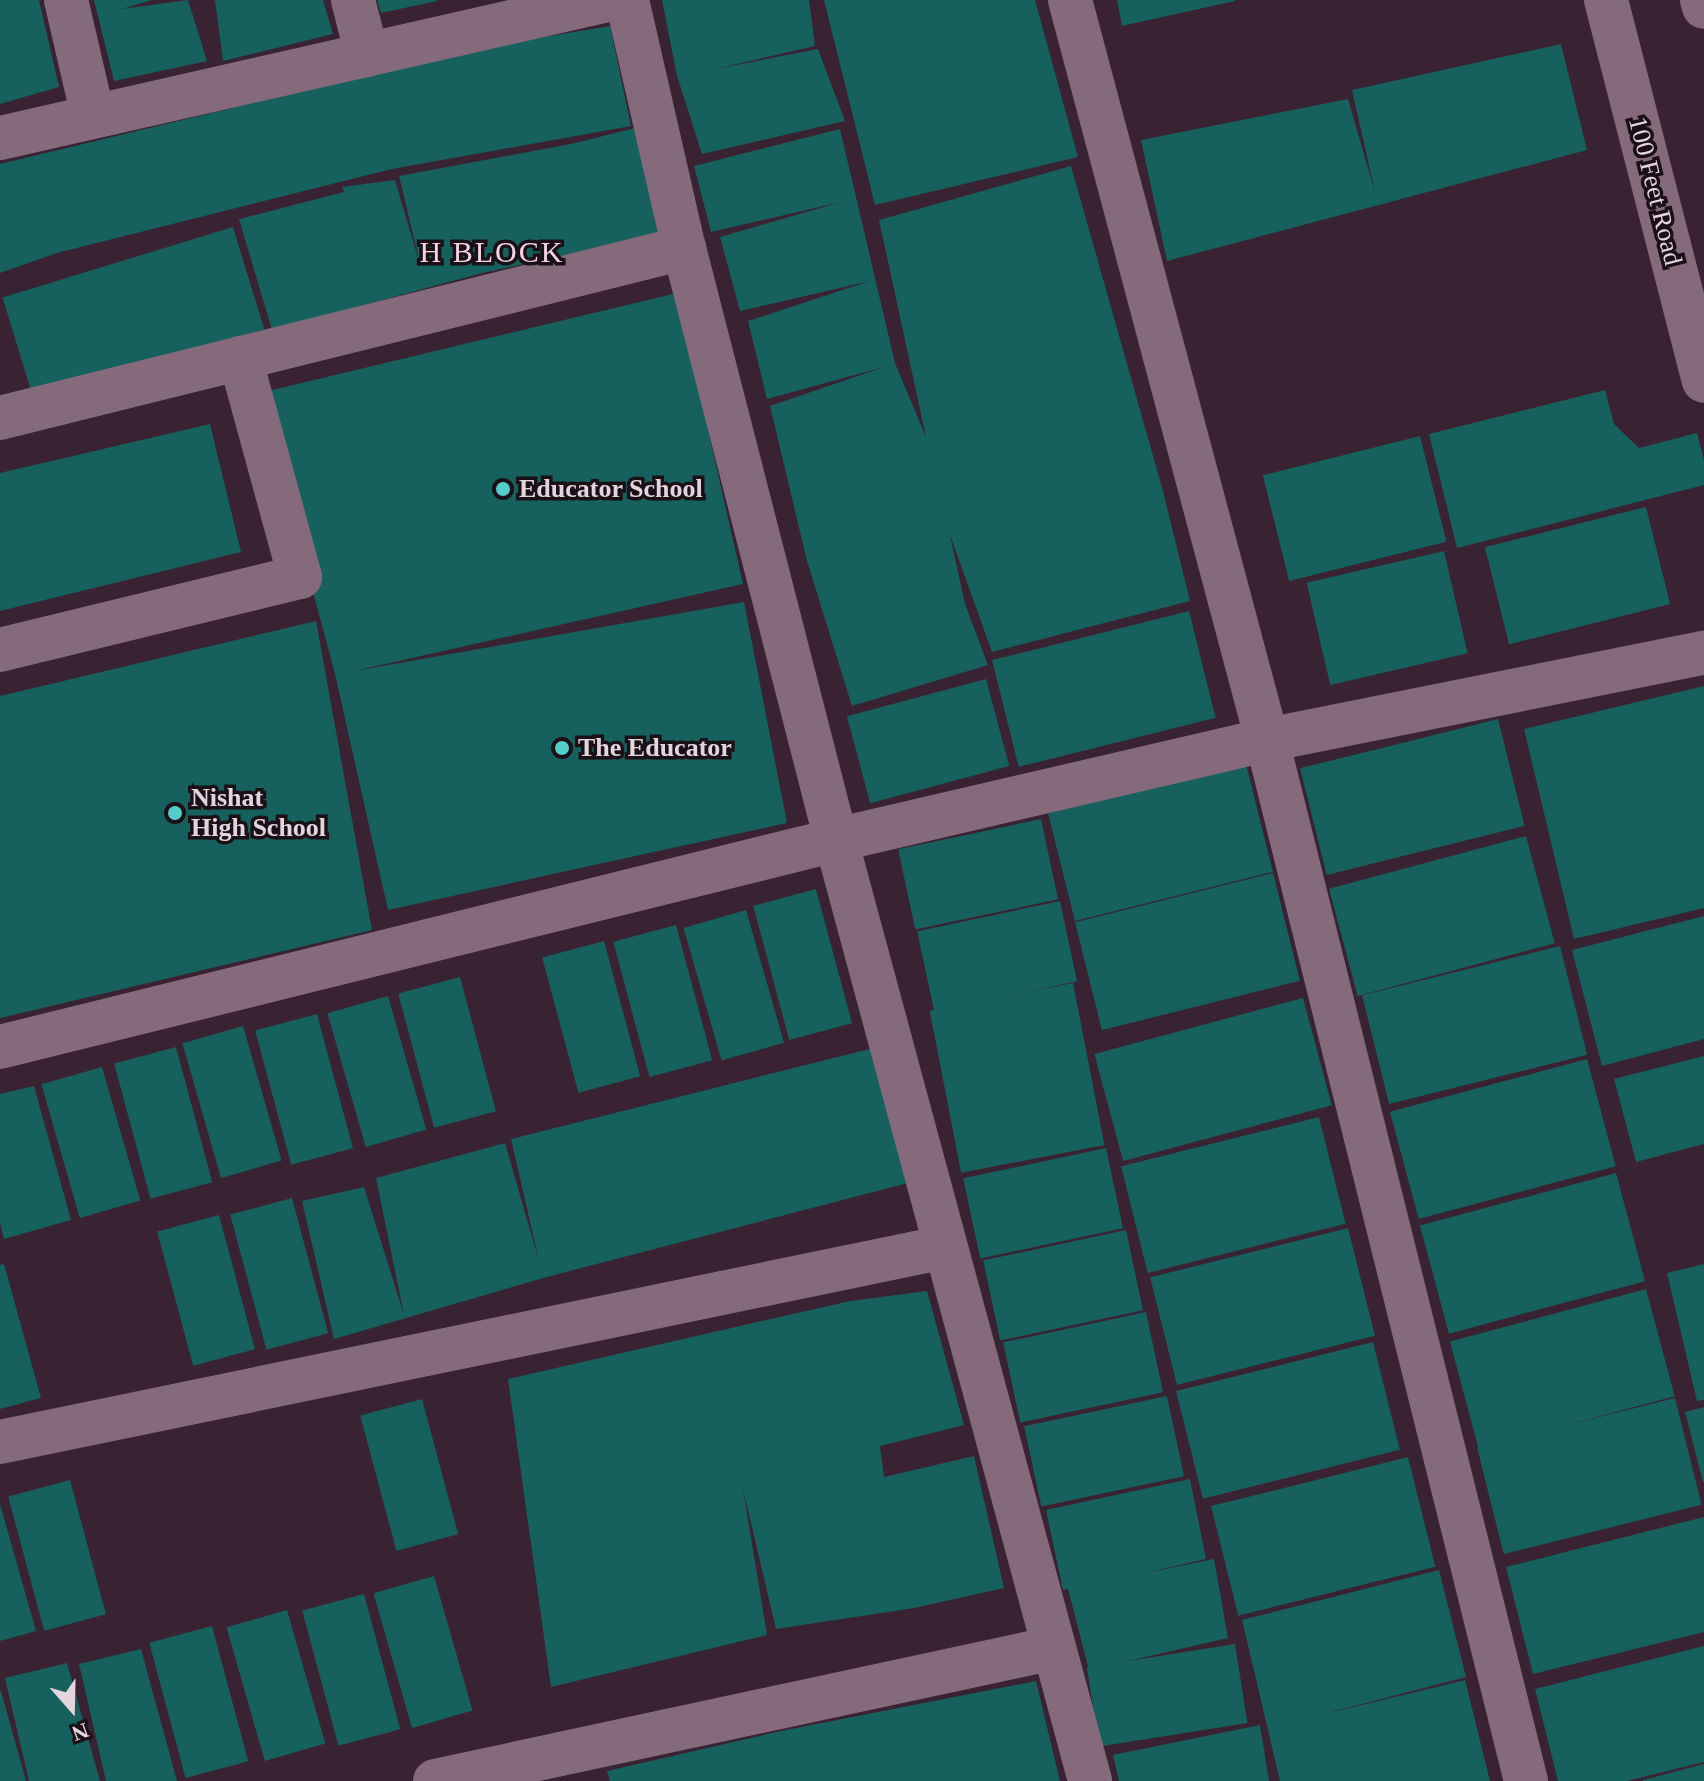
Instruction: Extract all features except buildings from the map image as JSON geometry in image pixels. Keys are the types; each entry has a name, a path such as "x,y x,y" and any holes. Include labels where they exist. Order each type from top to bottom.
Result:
{"street":[{"path":"66,0 93,116"},
{"path":"353,0 367,55"},
{"path":"0,138 608,0"},
{"path":"627,0 684,248 836,840 1090,1781"},
{"path":"1070,0 1267,740 1526,1781"},
{"name":"100 Feet Road","path":"1606,0 1704,381"},
{"path":"1702,0 1704,7"},
{"path":"0,418 684,248"},
{"path":"0,650 300,577 240,358"},
{"path":"0,1047 836,840 1267,740 1704,653"},
{"path":"0,1442 945,1247"},
{"path":"435,1781 1054,1648"}],"place":[{"name":"Educator School","path":"503,489"},
{"name":"The Educator","path":"562,748"},
{"name":"Nishat High School","path":"175,813"}],"district":[{"name":"H BLOCK","path":"492,252"}]}
